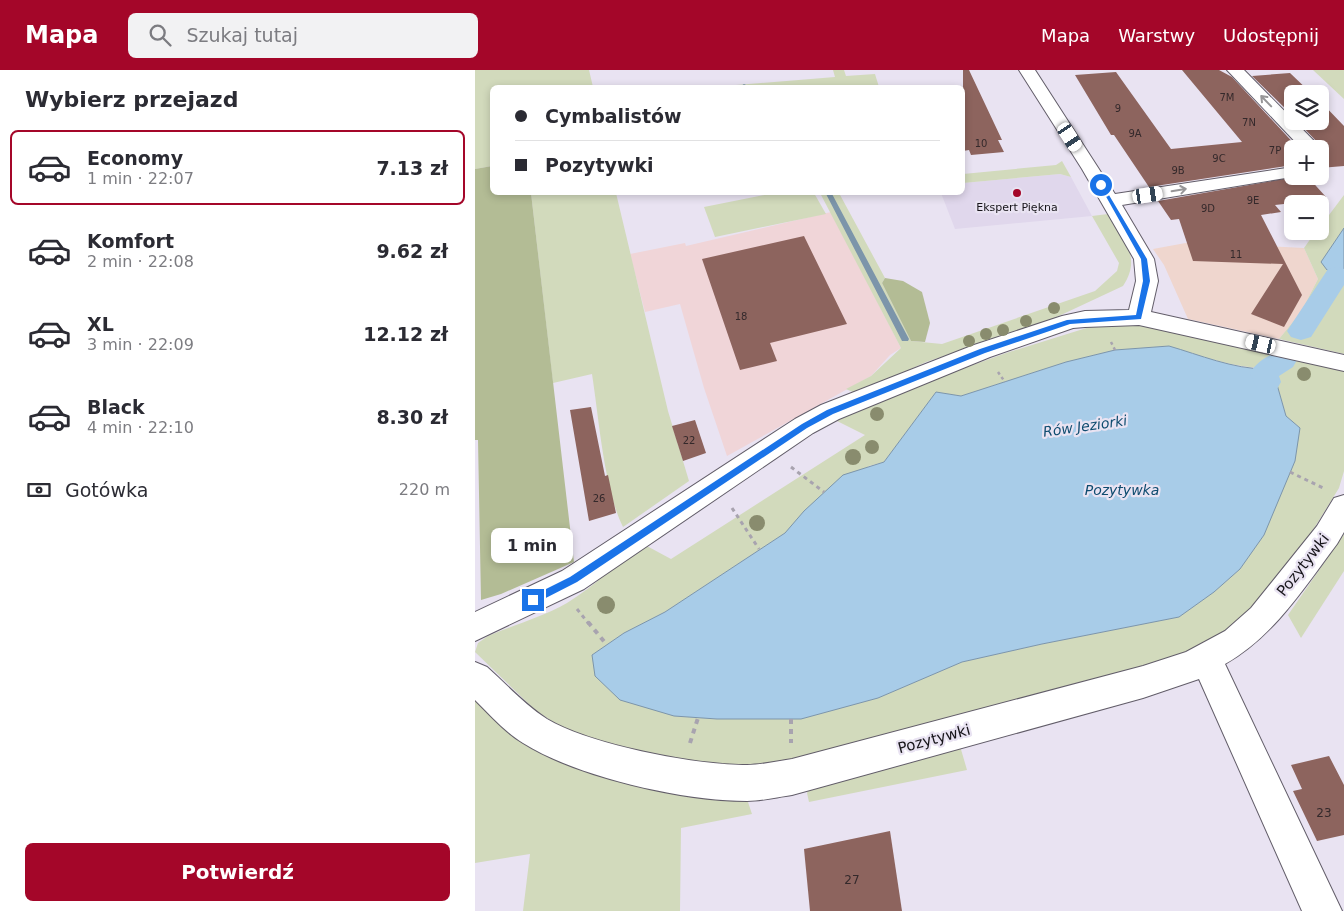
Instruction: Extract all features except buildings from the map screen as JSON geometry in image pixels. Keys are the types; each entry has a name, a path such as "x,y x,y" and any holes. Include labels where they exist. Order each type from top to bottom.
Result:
{"street":[{"path":"1030,70 1144,259 1147,281 1139,317"},
{"path":"1235,70 1303,140"},
{"path":"1110,201 1284,173"},
{"path":"475,627 573,580 798,430 830,412 982,351 1070,322 1139,317 1344,363"},
{"name":"Pozytywki","path":"475,678 535,731 553,741 590,754 671,774 747,783 792,777 1168,675 1206,658 1236,641 1262,618 1327,535 1336,498"},
{"path":"1206,658 1247,752 1321,911"}],"path":[{"path":"1290,472 1336,498"},
{"path":"801,476 825,492"},
{"path":"738,517 759,550"},
{"path":"577,608 607,645"},
{"path":"687,751 698,718"}],"shaded area":[{"path":"1060,174 1071,177 1092,216 955,229 942,195 965,195 965,183"},
{"path":"831,212 901,348 890,355 871,376 727,456 704,388 680,304 645,312 630,254 685,243 686,246"},
{"path":"1191,242 1304,248 1318,279 1301,312 1279,339 1188,319 1164,265 1153,249"}],"green space":[{"path":"475,70 589,70 593,85 490,85 490,166 475,169"},
{"path":"833,70 844,70 846,76 875,74 878,85 736,85 835,77"},
{"path":"1313,70 1344,70 1344,99"},
{"path":"1062,161 1071,177 1060,174 965,183 965,174 1056,165"},
{"path":"490,166 490,195 531,195 574,562 501,594 481,600 478,440 475,440 475,169"},
{"path":"531,195 616,195 668,411 689,481 623,527 611,493 607,474 592,374 553,383"},
{"path":"764,195 815,195 826,214 715,237 704,207"},
{"path":"821,195 840,195 885,278 882,283 911,341 942,344 1095,291 1117,271 1119,263 1092,216 1108,214 1129,249 1131,266 1123,286 1046,322 926,362 857,394 846,389 871,376 901,348"},
{"path":"1344,195 1344,228 1321,262 1337,275 1344,277 1344,354 1279,339 1301,312 1318,279 1304,248 1310,240 1329,240 1329,215"},
{"path":"885,278 903,281 922,292 930,323 925,342 911,341 882,283"},
{"path":"1096,325 1142,326 1344,368 1344,471 1339,488 1305,543 1244,621 1181,659 746,772 690,760 618,749 574,736 535,710 475,652 478,643 488,636 538,617 567,603 645,545 671,559 865,435 837,421 868,403 1006,353","holes":["1169,346 1237,365 1279,368 1274,374 1286,416 1300,428 1264,535 1240,569 1214,592 1179,617 962,662 878,698 801,719 717,719 674,716 592,655 624,633 665,612 785,533 869,466 884,462 936,392 961,396 1066,362 1115,350"]},
{"path":"1344,534 1344,571 1301,638 1288,615"},
{"path":"475,699 748,802 752,814 681,828 680,911 523,911 530,854 475,863"},
{"path":"960,746 967,770 809,802 807,793 811,784"}],"water":[{"path":"1344,228 1343,277 1327,270 1321,262"},
{"name":"Pozytywka","path":"1169,346 1241,367 1266,369 1269,365 1280,367 1274,374 1286,416 1300,428 1295,461 1264,535 1240,569 1214,592 1179,617 962,662 878,698 801,719 717,719 674,716 620,700 595,676 592,655 624,633 665,612 785,533 804,511 843,475 884,462 936,392 961,396 1066,362 1115,350"}],"waterway":[{"name":"Rów Jeziorki","path":"830,195 905,339"},
{"path":"1301,331 1318,308 1337,275"},
{"path":"1267,382 1264,373 1283,360"}],"place":[{"name":"Ekspert Piękna","path":"1017,193"}],"route":[{"path":"533,600 573,580 805,426 830,412 982,351 1042,330 1085,319 1139,317 1147,281 1144,259 1101,185"}]}
